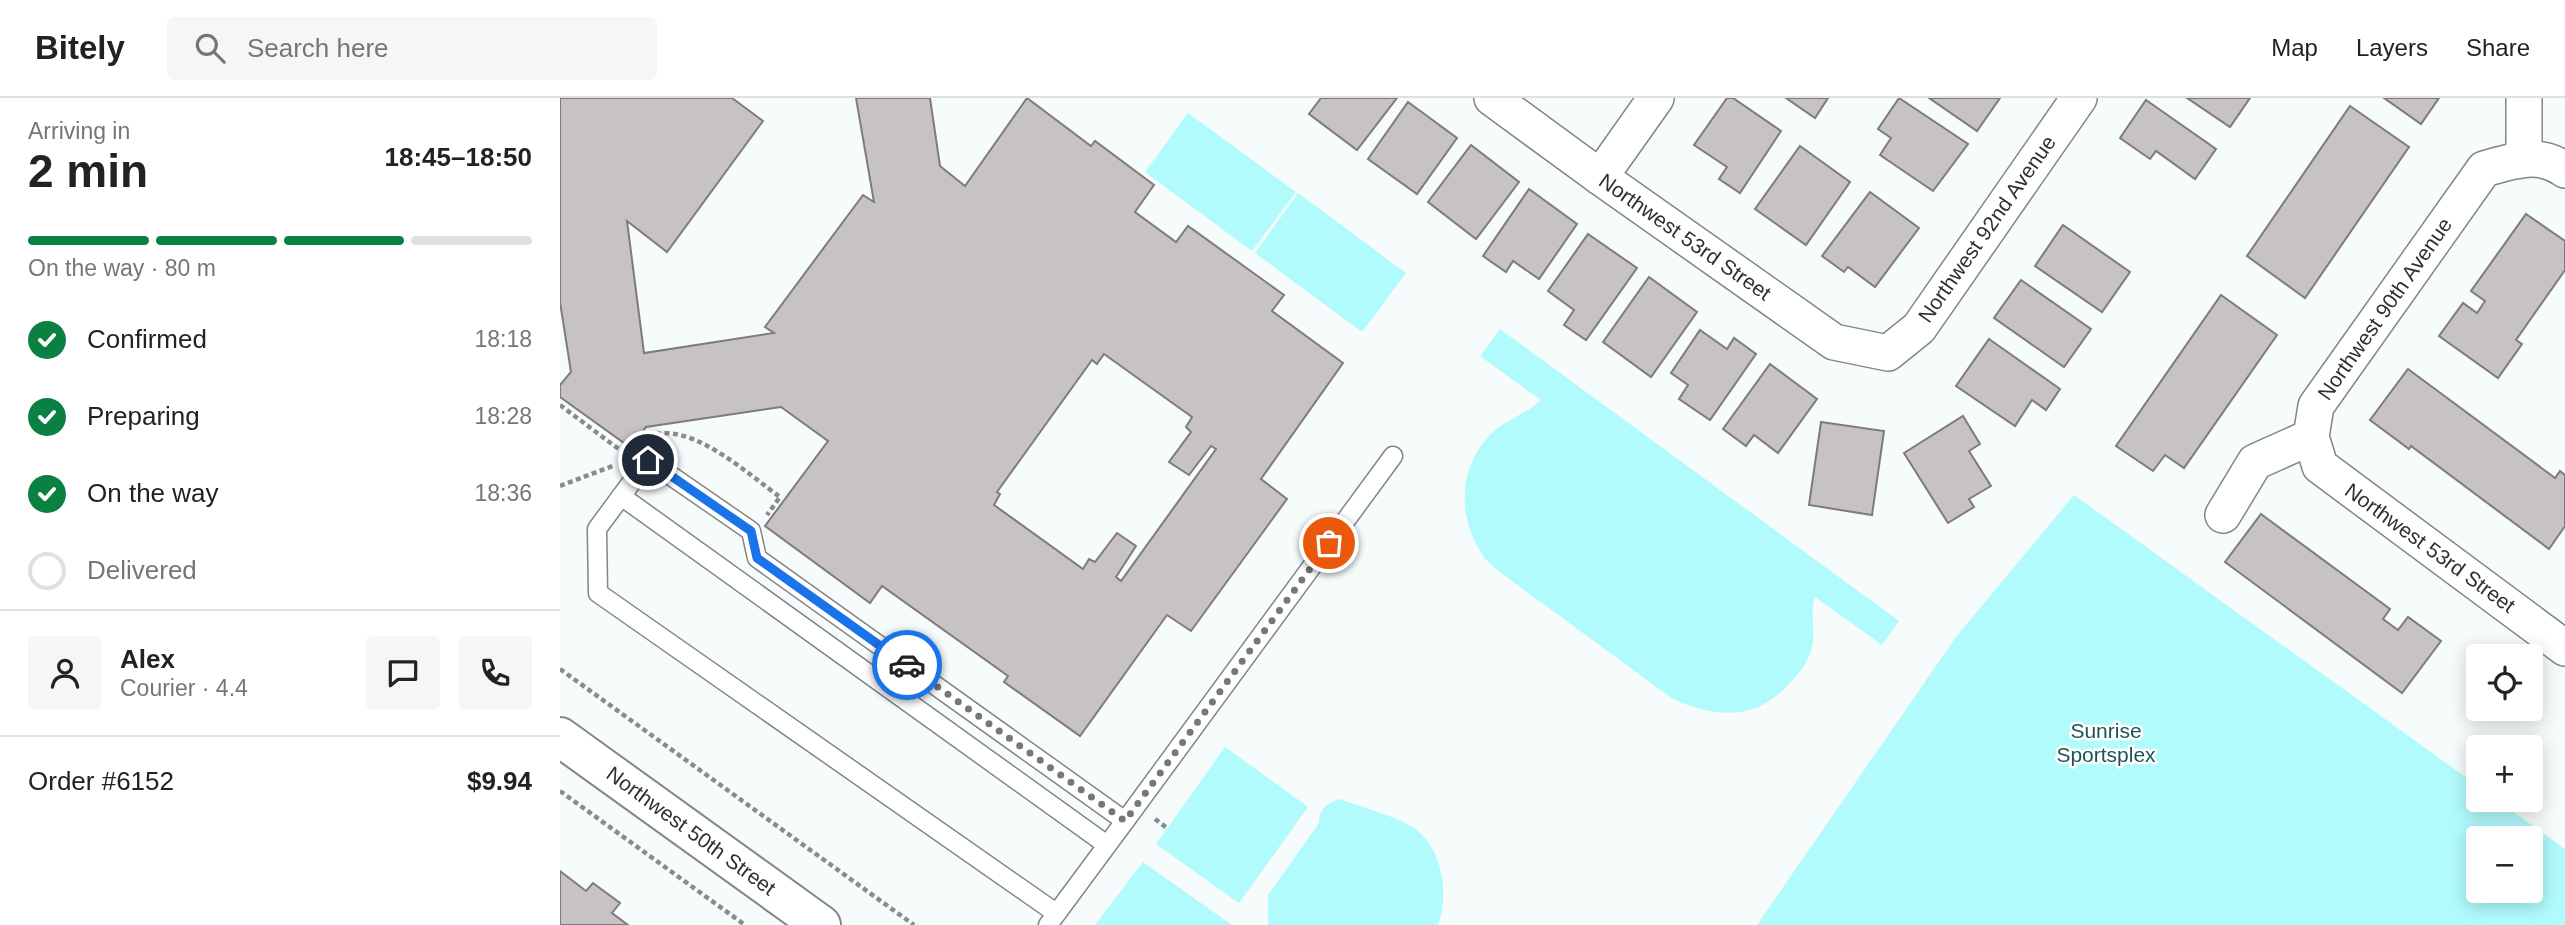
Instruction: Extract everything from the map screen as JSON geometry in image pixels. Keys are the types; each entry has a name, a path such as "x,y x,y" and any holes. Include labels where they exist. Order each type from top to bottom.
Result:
{"street":[{"name":"Northwest 53rd Street","path":"1492,98 1834,342 1888,353"},
{"path":"1600,177 1656,98"},
{"name":"Northwest 92nd Avenue","path":"1888,353 1919,328 2079,98"},
{"path":"2524,98 2524,157 2557,164 2565,170"},
{"name":"Northwest 90th Avenue","path":"2311,437 2316,406 2484,169 2524,157"},
{"name":"Northwest 53rd Street","path":"2311,437 2320,466 2565,648"},
{"path":"2223,514 2255,462 2311,437"},
{"name":"Northwest 50th Street","path":"560,737 821,925"}],"lane":[{"path":"1125,821 757,558 751,531 648,460 597,529 598,593 1052,919 1137,805 1393,456"},
{"path":"621,496 1107,845"}],"path":[{"path":"560,405 631,458"},
{"path":"643,443 650,435 674,433 705,443 780,497 765,517"},
{"path":"560,486 619,463"},
{"path":"560,669 914,925"},
{"path":"560,791 746,925"},
{"path":"1137,805 1167,828"}],"green space":[{"path":"1188,113 1296,192 1252,251 1145,172"},
{"path":"1298,193 1406,273 1362,332 1255,253"},
{"path":"1500,329 1899,621 1882,645 1815,597 1811,651 1801,670 1787,686 1774,698 1747,711 1733,713 1703,710 1673,699 1493,566 1475,543 1469,527 1466,480 1478,450 1488,437 1500,426 1541,400 1480,356"},
{"name":"Sunrise Sportsplex","path":"2074,495 2466,777 2466,812 2514,812 2533,826 2466,826 2466,903 2543,903 2543,833 2565,849 2565,925 1757,925 1956,637"},
{"path":"1225,747 1308,807 1239,903 1156,844"},
{"path":"1339,799 1404,822 1422,834 1441,871 1443,899 1438,925 1268,925 1268,895 1319,823 1322,811"},
{"path":"1143,862 1232,925 1095,925"}],"building":[{"path":"560,98 732,98 763,121 667,252 627,221 644,353 774,333 765,327 863,195 874,202 856,98 930,98 940,166 965,186 1027,98 1091,146 1095,141 1154,185 1135,212 1176,242 1188,226 1284,295 1272,311 1343,363 1261,479 1287,499 1191,631 1167,615 1080,736 1004,682 1008,676 882,586 870,603 765,526 828,441 781,407 646,427 631,448 560,397 560,385 571,372 560,302","holes":["1104,354 1192,417 1186,427 1191,432 1169,462 1189,475 1211,446 1216,449 1121,581 1116,577 1136,546 1117,533 1095,562 1089,559 1083,569 994,505 1000,494 997,492 1092,360 1097,364"]},
{"path":"1321,98 1397,98 1357,150 1309,114"},
{"path":"1727,98 1733,98 1781,131 1740,193 1719,179 1727,167 1694,145"},
{"path":"1786,98 1828,98 1815,118"},
{"path":"1899,98 1968,144 1933,191 1880,155 1891,138 1878,129"},
{"path":"1929,98 2000,98 1977,131"},
{"path":"2187,98 2250,98 2230,127"},
{"path":"2384,98 2439,98 2421,124"},
{"path":"2146,100 2216,149 2195,179 2156,151 2150,159 2120,138"},
{"path":"1408,102 1457,138 1417,194 1368,159"},
{"path":"2350,106 2409,147 2305,298 2247,256"},
{"path":"1471,145 1519,182 1476,239 1428,202"},
{"path":"1800,146 1850,182 1806,245 1755,209"},
{"path":"1529,189 1577,224 1539,279 1513,261 1506,272 1483,256"},
{"path":"1870,192 1919,228 1875,287 1848,267 1844,272 1822,256"},
{"path":"2526,214 2565,241 2565,270 2516,340 2522,344 2498,378 2439,336 2463,303 2477,313 2485,301 2471,291"},
{"path":"2063,225 2130,272 2102,312 2035,266"},
{"path":"1588,234 1637,268 1586,340 1564,325 1574,310 1548,291"},
{"path":"1649,277 1697,312 1651,377 1603,342"},
{"path":"2021,280 2091,329 2064,367 1994,318"},
{"path":"2221,295 2277,335 2184,468 2165,455 2153,471 2116,446"},
{"path":"1700,330 1727,349 1734,338 1756,354 1710,420 1679,399 1688,385 1671,373"},
{"path":"1989,339 2060,389 2046,410 2032,400 2015,426 1956,386"},
{"path":"1770,364 1817,399 1778,453 1754,435 1746,446 1723,429"},
{"path":"2408,369 2555,478 2560,471 2565,475 2565,526 2549,549 2411,446 2409,449 2370,420"},
{"path":"1963,416 1980,444 1969,451 1991,486 1969,499 1974,507 1948,523 1904,453"},
{"path":"1821,422 1884,431 1872,515 1809,505"},
{"path":"2261,514 2390,609 2383,619 2398,630 2408,617 2441,641 2402,693 2225,562"},
{"path":"560,871 586,891 593,883 620,903 612,913 628,925 560,925"}],"way so far":[{"path":"907,665 1125,821 1329,543"}],"route":[{"path":"648,460 751,531 757,558 907,665"}]}
